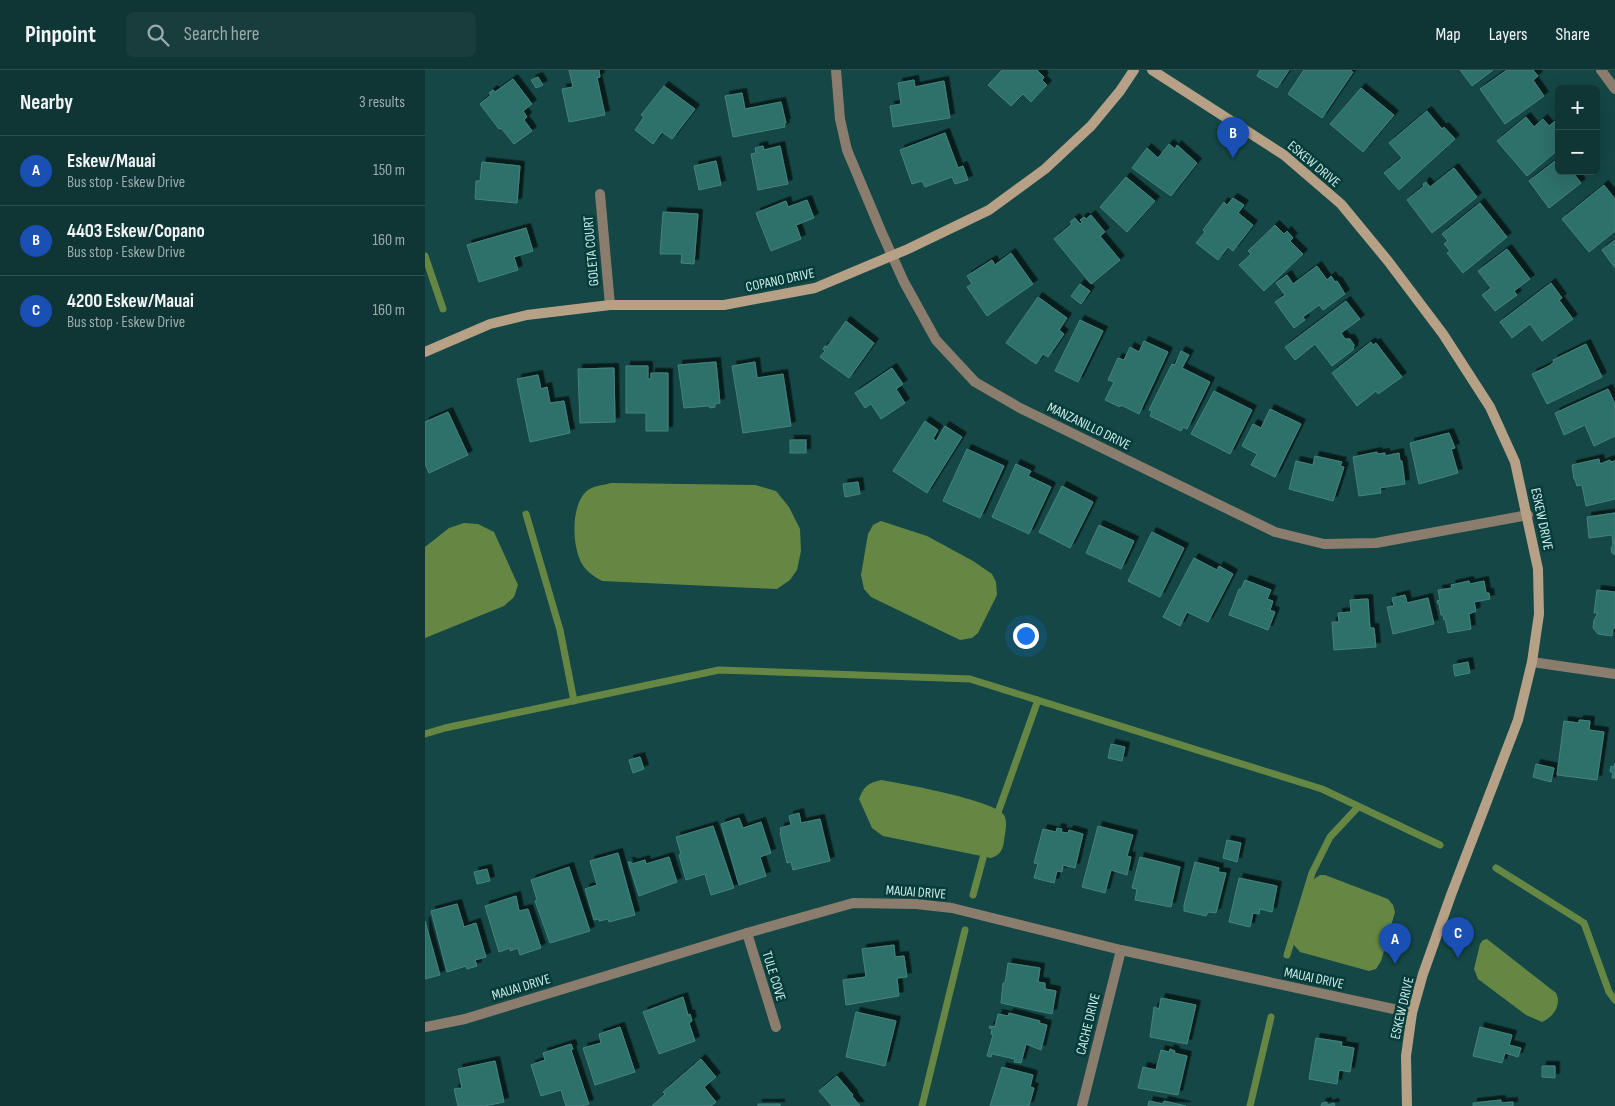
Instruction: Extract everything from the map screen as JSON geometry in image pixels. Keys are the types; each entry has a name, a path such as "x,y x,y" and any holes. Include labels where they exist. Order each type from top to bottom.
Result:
{"street":[{"name":"MANZANILLO DRIVE","path":"836,70 840,119 847,150 904,282 935,340 975,382 1020,408 1275,532 1324,544 1376,543 1527,515"},
{"name":"COPANO DRIVE","path":"425,352 490,324 527,314 610,306 724,305 815,288 989,210 1045,169 1091,126 1120,91 1134,70"},
{"name":"ESKEW DRIVE","path":"1152,70 1284,155 1341,204 1388,261 1443,334 1490,407 1515,462 1538,569 1539,614 1532,662 1518,720 1451,895 1423,974 1412,1013 1406,1056 1407,1106"},
{"path":"1601,70 1615,88"},
{"name":"GOLETA COURT","path":"600,194 610,306"},
{"path":"1532,662 1615,674"},
{"name":"MAUAI DRIVE","path":"425,1027 465,1018 853,903 916,904 952,908 1121,950 1412,1013"},
{"name":"TULE COVE","path":"747,933 776,1027"},
{"name":"CACHE DRIVE","path":"1082,1106 1121,950"}],"shaded area":[{"path":"611,483 755,485 776,491 789,507 800,529 801,551 797,570 790,580 777,589 602,581 589,572 580,560 575,543 575,523 578,504 582,496 590,489"},
{"path":"881,521 927,536 973,561 992,574 996,582 997,595 978,633 972,638 960,640 871,597 864,589 861,575 868,534 873,525"},
{"path":"464,523 478,524 494,532 518,585 514,597 504,606 425,638 425,547 449,528"},
{"path":"882,780 967,798 997,809 1004,815 1006,821 1002,850 991,858 883,836 872,828 859,799 867,785"},
{"path":"1320,875 1325,875 1388,899 1393,905 1395,912 1381,961 1376,969 1369,971 1300,952 1294,945 1293,940 1311,881"},
{"path":"1487,939 1556,993 1558,997 1557,1006 1550,1017 1542,1022 1526,1015 1478,979 1474,969 1480,944 1483,940"}],"building":[{"path":"569,70 599,70 600,77 597,78 605,115 569,122 562,89 573,87"},
{"path":"1002,70 1037,70 1044,77 1042,80 1047,85 1031,102 1023,94 1011,106 988,85"},
{"path":"1260,70 1289,70 1277,88 1257,76"},
{"path":"1304,70 1350,70 1353,72 1322,118 1288,94"},
{"path":"1460,70 1493,70 1472,86"},
{"path":"1507,70 1533,70 1538,76 1533,80 1544,96 1505,124 1480,89"},
{"path":"538,77 543,85 536,88 531,80"},
{"path":"513,79 532,104 523,111 527,117 524,120 532,131 514,144 501,128 499,129 480,104 491,95 489,93 493,90 495,92"},
{"path":"914,80 915,87 944,81 950,118 893,127 890,106 901,104 898,83"},
{"path":"664,86 695,109 672,139 662,132 653,144 635,130 644,117 641,115"},
{"path":"1361,88 1394,115 1363,152 1330,124"},
{"path":"742,93 745,109 781,102 786,123 784,123 785,127 733,137 725,96"},
{"path":"1427,111 1442,129 1444,127 1455,139 1399,190 1384,173 1402,158 1389,143"},
{"path":"1526,117 1534,127 1543,119 1549,126 1555,121 1555,152 1527,176 1497,141"},
{"path":"945,133 958,168 963,166 968,180 955,184 952,177 925,187 922,181 912,184 900,150"},
{"path":"1169,144 1175,149 1177,145 1197,163 1171,196 1132,168 1147,148 1158,158"},
{"path":"763,146 764,150 780,146 788,184 758,190 751,154 756,153 755,148"},
{"path":"716,161 721,185 699,190 694,166"},
{"path":"1555,161 1555,175 1575,175 1581,183 1549,208 1529,181"},
{"path":"482,162 520,166 517,203 475,199 476,181 480,181"},
{"path":"1454,168 1477,197 1432,233 1407,200 1424,186 1423,184 1426,182 1430,187"},
{"path":"1126,177 1155,201 1127,232 1100,207"},
{"path":"1604,185 1615,199 1615,231 1589,252 1562,219"},
{"path":"1233,198 1244,205 1238,213 1253,225 1233,251 1228,247 1218,260 1196,243 1205,232 1203,230 1224,202 1227,205"},
{"path":"807,200 814,218 796,225 801,239 771,251 756,213 786,201 788,207"},
{"path":"1480,203 1507,237 1463,273 1447,253 1450,251 1444,244 1448,241 1442,234"},
{"path":"663,212 698,214 694,264 681,263 682,254 660,254"},
{"path":"1091,215 1105,232 1100,236 1120,260 1091,284 1054,239 1072,224 1070,222 1075,218 1080,224 1082,222 1080,220 1084,217 1086,219"},
{"path":"1275,225 1284,234 1287,231 1293,238 1290,241 1303,254 1264,291 1239,265 1251,254 1248,251"},
{"path":"526,228 533,251 514,257 518,270 479,282 467,245"},
{"path":"1615,240 1615,268 1602,250"},
{"path":"1507,249 1530,279 1514,291 1517,295 1495,311 1482,295 1491,288 1478,271"},
{"path":"1011,253 1033,284 987,316 967,287 972,284 967,276 992,260 995,265"},
{"path":"1317,266 1327,280 1331,276 1335,282 1337,281 1345,294 1323,310 1319,305 1303,317 1305,320 1294,328 1275,302 1285,295 1276,283 1287,275 1293,284"},
{"path":"1551,283 1562,298 1559,300 1573,319 1542,341 1530,324 1512,338 1500,322"},
{"path":"1080,284 1090,291 1081,304 1071,296"},
{"path":"1038,297 1067,318 1059,330 1064,334 1048,357 1043,354 1036,364 1006,343"},
{"path":"1346,301 1360,319 1341,333 1345,339 1350,339 1354,345 1353,350 1332,366 1315,344 1295,360 1285,347"},
{"path":"1080,320 1103,331 1078,382 1055,371"},
{"path":"846,321 874,343 849,378 820,357 825,351 823,349 825,346 827,347"},
{"path":"1144,341 1168,352 1139,414 1105,400 1114,382 1108,380 1118,358 1124,360 1130,347 1139,352"},
{"path":"1371,342 1373,345 1376,343 1402,377 1378,394 1376,391 1357,406 1332,373"},
{"path":"1586,344 1602,377 1547,404 1532,374 1549,366 1554,362 1553,360"},
{"path":"1181,351 1189,355 1182,368 1210,382 1187,429 1183,427 1181,431 1150,416 1152,411 1149,410 1172,364 1175,365"},
{"path":"716,362 720,403 710,408 709,406 684,408 678,365"},
{"path":"755,362 757,378 783,374 791,426 743,433 732,366"},
{"path":"626,366 648,366 648,379 651,379 651,373 668,373 668,431 646,431 646,413 626,413"},
{"path":"614,368 615,422 580,423 578,369"},
{"path":"892,368 903,384 896,389 905,403 881,419 871,404 865,408 855,393"},
{"path":"538,375 541,389 547,387 550,403 564,401 570,433 530,442 517,379"},
{"path":"1608,389 1615,404 1615,436 1594,446 1585,425 1564,435 1555,413"},
{"path":"1214,391 1252,410 1230,454 1191,434"},
{"path":"1270,409 1301,424 1275,477 1251,465 1257,454 1242,446 1253,424 1261,428"},
{"path":"448,412 468,455 429,473 425,464 425,422"},
{"path":"925,421 938,430 933,439 936,441 945,426 962,437 927,493 893,471"},
{"path":"1449,433 1455,448 1451,449 1458,473 1419,484 1410,443"},
{"path":"790,440 806,440 806,453 790,453"},
{"path":"967,449 1004,466 980,518 943,501"},
{"path":"1377,452 1378,454 1385,453 1385,456 1399,453 1405,484 1380,488 1381,493 1359,496 1353,457"},
{"path":"1315,456 1342,462 1340,466 1344,467 1333,501 1289,489 1296,461 1313,465"},
{"path":"1599,459 1600,464 1610,460 1611,462 1615,461 1615,499 1586,506 1582,485 1577,486 1572,465"},
{"path":"1016,464 1031,471 1028,476 1051,487 1029,534 992,517"},
{"path":"858,482 860,494 845,497 843,484"},
{"path":"1062,486 1093,502 1070,548 1039,532"},
{"path":"1615,513 1615,555 1612,553 1611,548 1613,545 1612,535 1589,538 1587,517"},
{"path":"1099,525 1134,541 1121,569 1086,553"},
{"path":"1152,532 1184,548 1160,597 1128,581"},
{"path":"1194,558 1217,570 1219,566 1233,574 1208,622 1187,612 1180,626 1163,617"},
{"path":"1245,580 1271,590 1267,599 1273,601 1270,610 1275,612 1268,630 1229,615 1239,589 1241,589"},
{"path":"1469,581 1470,584 1484,581 1486,593 1489,593 1490,599 1474,602 1476,611 1469,614 1471,629 1448,633 1445,619 1441,615 1437,601 1440,600 1438,590 1452,588 1451,585"},
{"path":"1597,590 1615,592 1615,628 1613,628 1612,636 1598,634 1593,628 1594,620 1598,613 1594,613"},
{"path":"1405,595 1407,603 1428,598 1434,624 1393,634 1387,607 1394,606 1392,598"},
{"path":"1368,599 1370,628 1374,628 1376,647 1334,650 1332,622 1339,622 1338,613 1351,612 1350,600"},
{"path":"1468,662 1470,673 1455,676 1453,665"},
{"path":"1579,720 1590,721 1589,730 1604,732 1597,780 1557,775 1564,721 1579,723"},
{"path":"1111,744 1125,747 1122,761 1108,758"},
{"path":"640,757 644,769 633,773 629,760"},
{"path":"1615,763 1615,778 1612,778 1611,766 1614,767"},
{"path":"1536,764 1554,768 1551,782 1533,777"},
{"path":"799,813 801,823 820,819 830,861 793,870 791,862 787,863 780,828 791,825 789,816"},
{"path":"739,818 743,828 761,822 771,853 760,857 766,876 739,885 721,824"},
{"path":"713,826 734,888 711,895 705,874 686,880 676,837"},
{"path":"1098,826 1133,835 1127,856 1131,857 1127,875 1111,870 1105,893 1082,887"},
{"path":"1057,828 1062,829 1061,832 1068,833 1069,830 1083,834 1075,868 1063,865 1062,872 1057,871 1054,883 1034,878 1038,864 1034,863 1043,829 1056,832"},
{"path":"1227,840 1241,843 1237,862 1223,858"},
{"path":"618,853 635,915 609,922 608,919 594,920 585,889 597,885 590,861"},
{"path":"669,857 677,882 639,896 628,862 632,864 645,860 646,864"},
{"path":"1140,857 1180,867 1171,907 1135,900 1137,889 1132,888"},
{"path":"1195,862 1219,868 1218,872 1226,873 1216,913 1208,912 1206,916 1184,911"},
{"path":"569,867 590,931 550,943 535,901 537,900 531,880"},
{"path":"487,869 490,881 477,884 474,872"},
{"path":"1239,878 1277,886 1272,912 1260,909 1259,914 1253,913 1250,927 1229,922"},
{"path":"516,896 519,911 528,909 541,948 520,955 518,948 510,951 510,948 499,952 485,906"},
{"path":"457,904 464,927 476,923 486,957 475,960 477,966 467,969 466,966 447,972 431,911"},
{"path":"425,921 440,975 425,979"},
{"path":"894,945 895,957 904,956 907,977 897,978 899,996 846,1005 843,980 866,977 862,949"},
{"path":"1008,963 1040,968 1038,982 1045,983 1045,989 1056,991 1052,1014 1001,1003"},
{"path":"683,997 688,1015 690,1014 692,1021 689,1023 695,1041 659,1054 643,1012"},
{"path":"1161,998 1196,1005 1187,1044 1150,1037 1154,1007 1159,1009"},
{"path":"856,1012 896,1021 885,1066 846,1057"},
{"path":"1009,1013 1040,1021 1039,1023 1047,1025 1041,1050 1026,1044 1021,1063 1014,1062 1015,1059 992,1054 991,1057 987,1056 993,1035 991,1034 992,1029 989,1028 990,1026 995,1027 998,1014 1008,1016"},
{"path":"620,1027 635,1072 595,1085 583,1048 601,1043 599,1034"},
{"path":"1480,1027 1512,1035 1509,1045 1521,1048 1518,1057 1505,1053 1502,1063 1473,1056"},
{"path":"1316,1038 1342,1042 1341,1046 1354,1048 1350,1072 1339,1070 1337,1084 1309,1079"},
{"path":"571,1044 573,1049 571,1050 589,1104 582,1106 566,1106 561,1090 541,1096 531,1065 545,1060 543,1053"},
{"path":"1170,1049 1175,1051 1174,1053 1187,1056 1178,1095 1138,1088 1143,1067 1156,1070 1161,1050 1169,1052"},
{"path":"701,1059 716,1077 704,1087 716,1102 711,1106 652,1106 665,1094 663,1092"},
{"path":"495,1061 504,1102 485,1106 458,1106 454,1089 462,1088 458,1069"},
{"path":"1542,1066 1555,1066 1555,1078 1542,1077"},
{"path":"1002,1067 1033,1075 1030,1087 1034,1088 1029,1106 990,1106"},
{"path":"837,1076 860,1106 832,1106 819,1091"},
{"path":"1501,1100 1501,1103 1513,1102 1513,1106 1473,1106 1473,1103"},
{"path":"1149,1101 1163,1104 1164,1101 1186,1106 1148,1106"},
{"path":"1327,1102 1327,1105 1334,1103 1335,1106 1321,1106 1322,1103"},
{"path":"758,1104 780,1104 780,1106 758,1106"}],"waterway":[{"path":"425,256 443,309"},
{"path":"526,514 560,630 574,701"},
{"path":"425,734 445,728 719,670 970,679 1322,789 1440,845"},
{"path":"996,818 1038,700"},
{"path":"1287,955 1312,873 1330,837 1358,807"},
{"path":"973,895 986,847"},
{"path":"1496,868 1584,923 1609,992 1615,1000"},
{"path":"922,1106 965,930"},
{"path":"1250,1106 1271,1017"}],"place":[{"name":"4403 Eskew/Copano","path":"1233,158"},
{"name":"4200 Eskew/Mauai","path":"1458,958"},
{"name":"Eskew/Mauai","path":"1395,964"}]}
